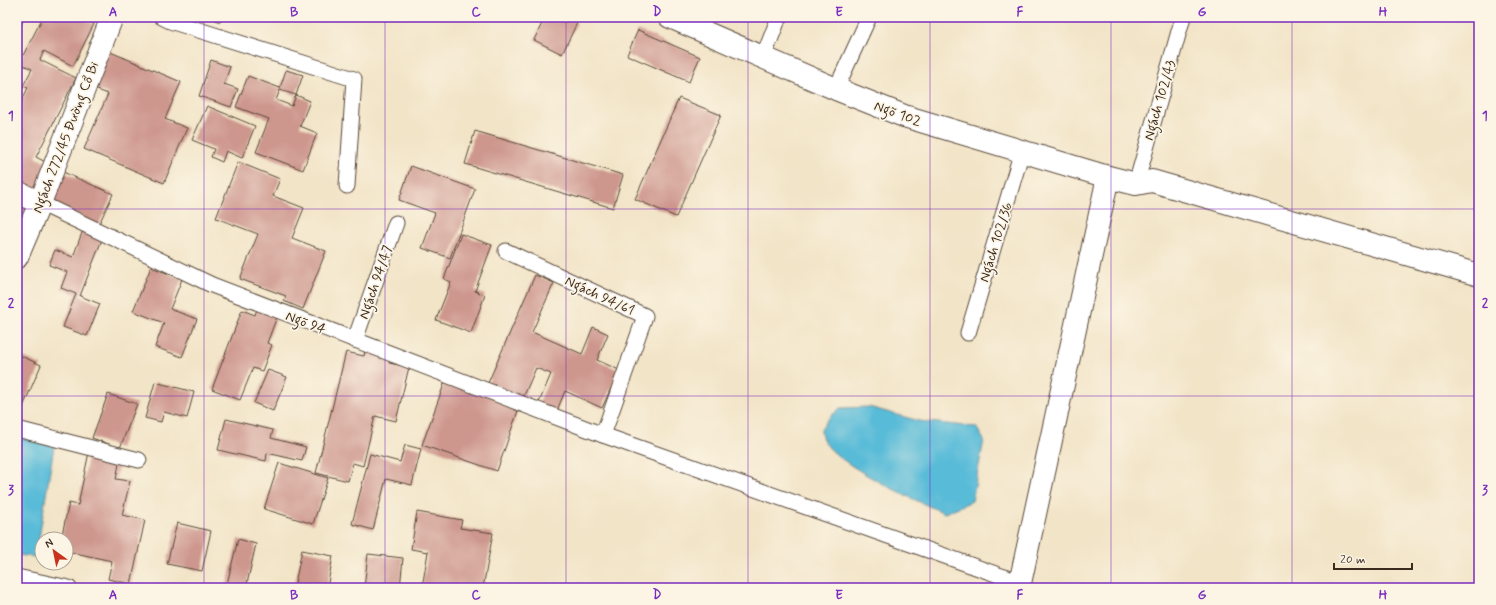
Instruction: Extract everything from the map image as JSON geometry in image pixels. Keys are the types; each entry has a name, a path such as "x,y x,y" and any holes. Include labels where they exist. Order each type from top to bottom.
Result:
{"street":[{"name":"Ngách 272/45 Đường Cổ Bi","path":"17,257 40,203 112,17"},
{"name":"Ngõ 102","path":"670,17 836,89 904,116 1108,177 1136,184 1152,181 1479,275"},
{"path":"1020,586 1108,177"},
{"name":"Ngõ 94","path":"17,192 40,203"}],"lane":[{"path":"162,17 170,21 354,79 347,186"},
{"path":"763,58 779,17"},
{"path":"836,89 869,17"},
{"name":"Ngách 102/43","path":"1136,184 1183,17"},
{"name":"Ngách 102/36","path":"968,333 1022,151"},
{"name":"Ngõ 94","path":"40,203 212,285 603,434 1020,586"},
{"name":"Ngách 94/47","path":"355,340 396,223"},
{"name":"Ngách 94/61","path":"506,251 645,316 603,434"},
{"path":"17,429 139,460"},
{"path":"17,576 69,588"}],"water":[{"path":"869,407 919,421 976,427 984,440 972,501 945,513 878,481 843,460 830,449 823,439 821,431 828,419 840,408"},
{"path":"17,434 55,440 40,531 34,531 34,557 17,555"}],"building":[{"path":"17,17 24,17 17,36"},
{"path":"43,17 81,17 94,24 73,66 44,51 40,60 76,78 36,157 53,166 36,198 17,189 17,130 21,122 17,120 17,110 28,88 23,86 32,69 19,63"},
{"path":"210,17 222,17 220,22"},
{"path":"545,17 571,17 569,20 577,23 562,54 534,40"},
{"path":"638,30 700,57 689,82 627,55"},
{"path":"108,51 181,82 165,119 187,128 164,183 84,149 108,94 92,88"},
{"path":"211,60 230,67 224,84 238,89 231,107 199,96"},
{"path":"286,70 303,75 296,95 310,101 300,126 317,133 303,170 256,152 269,119 236,107 248,76 280,88","holes":["280,90 296,95 292,106 276,100"]},
{"path":"17,82 23,85 17,101"},
{"path":"679,98 721,115 676,217 635,199"},
{"path":"207,106 255,126 242,158 226,151 222,162 211,157 214,149 192,140"},
{"path":"475,131 623,175 613,208 465,164"},
{"path":"238,162 280,179 273,196 304,208 292,238 326,251 303,309 284,301 286,296 240,279 258,234 216,218"},
{"path":"411,166 475,189 450,258 422,248 435,213 399,200"},
{"path":"63,172 113,194 98,226 49,204"},
{"path":"17,202 34,209 17,241"},
{"path":"83,230 103,237 80,296 100,304 87,336 63,327 76,294 61,288 67,272 49,265 55,250 73,257"},
{"path":"461,234 492,245 475,291 485,295 471,333 436,320 451,282 444,279"},
{"path":"151,267 182,279 170,309 197,319 182,357 155,347 164,323 133,311"},
{"path":"535,275 554,283 532,332 582,354 593,327 608,334 597,360 619,370 602,408 565,391 556,413 538,405 551,374 536,368 523,398 488,383"},
{"path":"258,306 278,314 267,343 272,345 262,371 253,368 240,400 212,389 242,310 255,315"},
{"path":"365,351 390,357 389,363 409,367 396,421 375,416 363,466 353,463 348,481 316,473 346,352 364,356"},
{"path":"17,354 41,365 19,416 17,415"},
{"path":"268,370 287,377 273,411 254,403"},
{"path":"446,379 520,405 497,471 422,445"},
{"path":"155,382 194,392 187,418 164,412 161,422 145,418"},
{"path":"108,394 137,404 120,448 92,438"},
{"path":"226,419 273,430 271,438 306,447 302,461 267,453 266,461 218,450"},
{"path":"405,445 421,449 412,485 386,479 373,530 352,524 370,454 400,462"},
{"path":"89,452 120,459 116,479 130,481 122,515 145,520 131,584 108,579 112,561 74,553 74,531 63,531 69,503 78,505"},
{"path":"279,463 328,478 313,524 264,509"},
{"path":"417,512 462,520 460,528 493,533 483,588 422,588 428,552 411,549"},
{"path":"177,523 211,531 202,571 167,564"},
{"path":"238,539 256,544 246,588 226,588"},
{"path":"302,550 333,556 327,588 294,588"},
{"path":"368,554 403,558 400,588 364,588"}]}
